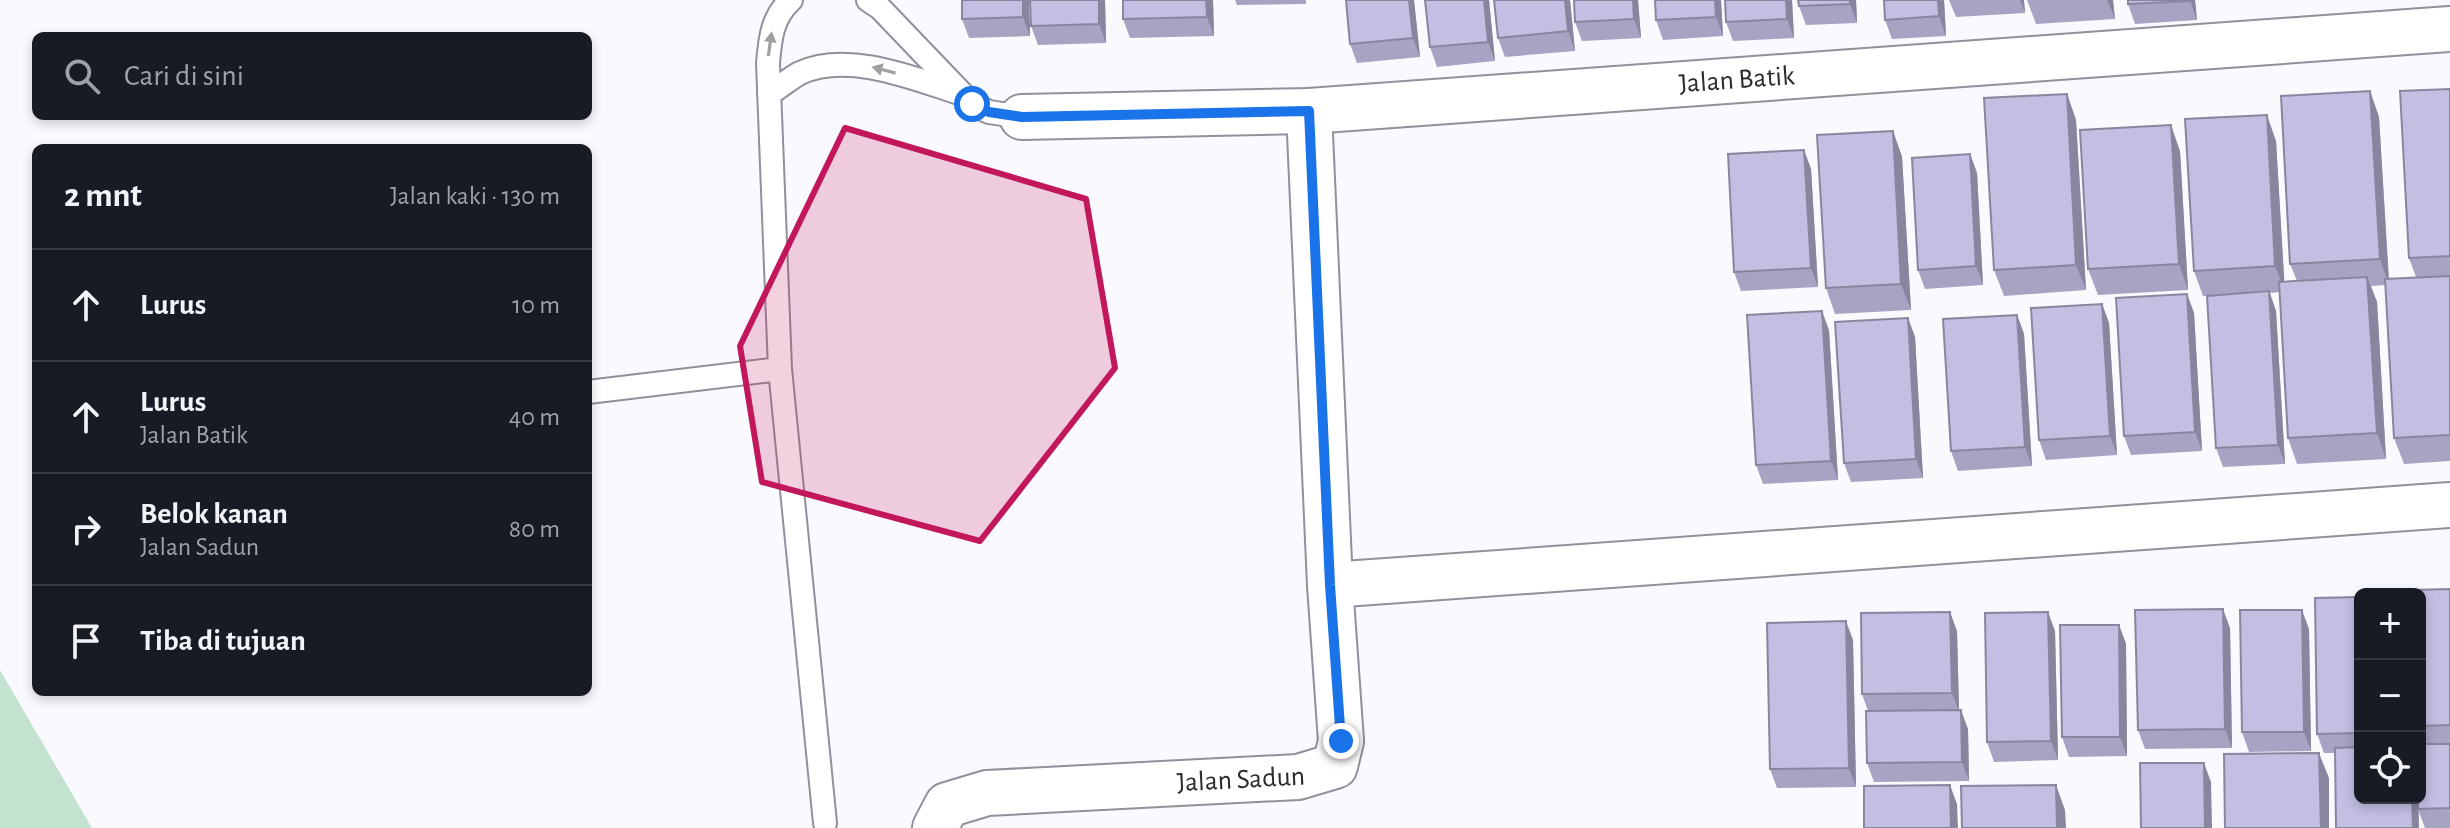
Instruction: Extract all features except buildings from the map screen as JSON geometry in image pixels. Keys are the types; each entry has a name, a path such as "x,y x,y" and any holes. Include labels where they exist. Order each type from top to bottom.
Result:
{"street":[{"name":"Jalan Batik","path":"1022,117 1309,111 2450,29"},
{"name":"Jalan Sadun","path":"935,828 947,805 987,793 1298,777 1335,766 1341,741 1330,585 1309,111"},
{"path":"1330,585 2450,505"}],"lane":[{"path":"791,0 780,10 770,35 769,94 780,369 825,823"},
{"path":"868,0 890,18 972,104 989,112 1022,117"},
{"path":"769,94 802,73 840,65 869,66 959,93"},
{"path":"592,392 780,369"}],"highlighted area":[{"path":"845,128 1086,199 1115,368 980,541 762,482 740,346"}],"green space":[{"path":"0,670 92,828 0,828"}],"route":[{"path":"972,104 989,112 1022,117 1309,111 1330,585 1341,741"}]}
